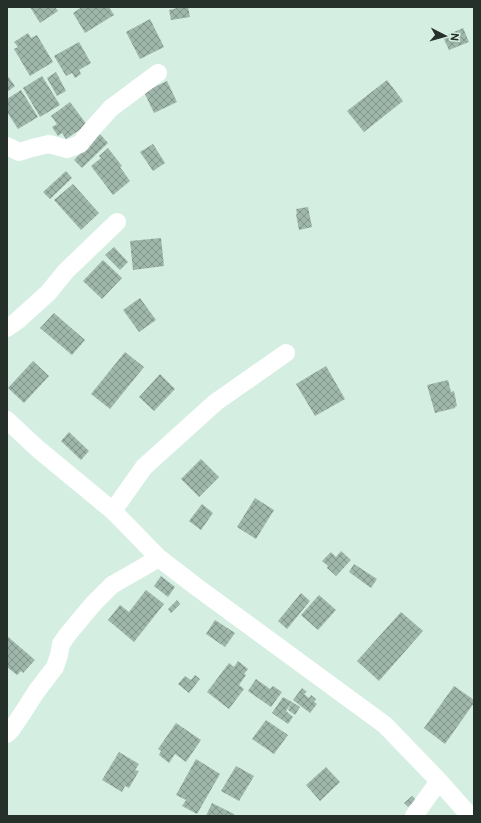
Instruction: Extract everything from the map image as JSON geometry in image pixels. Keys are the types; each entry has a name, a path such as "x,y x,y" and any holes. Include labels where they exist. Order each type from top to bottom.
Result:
{"street":[{"path":"7,146 19,152 50,144 67,149 80,144 111,108 158,73"},
{"path":"7,328 48,293 66,271 117,222"},
{"path":"113,511 144,467 216,402 286,353"},
{"path":"7,420 38,449 113,511 159,558 385,725 439,781 470,816"},
{"path":"7,734 55,666 61,644 64,639 90,607 112,585 159,558"},
{"path":"414,816 439,781"}],"building":[{"path":"30,7 55,7 58,11 40,23"},
{"path":"82,7 109,7 114,15 85,33 73,13"},
{"path":"176,7 188,7 190,17 171,20 169,10 177,8"},
{"path":"150,19 164,47 140,59 126,32"},
{"path":"463,28 469,42 449,50 443,37"},
{"path":"28,33 31,38 37,35 53,62 30,76 14,49 18,47 14,42"},
{"path":"79,42 91,63 79,70 81,74 75,78 72,73 66,76 54,56"},
{"path":"56,72 66,91 57,96 47,78"},
{"path":"7,75 15,86 7,92"},
{"path":"42,76 60,105 40,117 23,88"},
{"path":"387,80 403,101 364,132 347,111"},
{"path":"167,81 177,102 154,113 144,92"},
{"path":"21,90 38,117 18,129 7,112 7,99"},
{"path":"70,102 87,125 66,139 62,133 58,136 52,127 57,124 51,116"},
{"path":"100,134 108,143 82,168 74,160"},
{"path":"153,144 165,163 153,171 140,152"},
{"path":"108,148 122,166 120,167 130,181 113,195 91,166 101,158 99,156"},
{"path":"66,171 72,178 50,199 43,192"},
{"path":"73,184 99,213 81,230 54,200"},
{"path":"308,207 312,227 299,230 296,209"},
{"path":"161,238 164,266 133,270 130,241"},
{"path":"114,247 128,262 120,270 105,255"},
{"path":"103,260 122,278 102,299 83,281"},
{"path":"140,298 156,320 139,332 123,310"},
{"path":"54,313 85,340 72,355 40,328"},
{"path":"125,352 144,367 110,409 91,394"},
{"path":"33,361 49,376 24,403 8,388"},
{"path":"326,366 345,399 315,416 296,384"},
{"path":"160,374 175,389 154,411 139,397"},
{"path":"448,380 451,392 454,391 457,406 455,408 435,413 427,385"},
{"path":"69,432 89,451 81,460 61,441"},
{"path":"201,459 219,477 199,497 181,479"},
{"path":"255,498 274,510 256,539 237,527"},
{"path":"202,504 213,513 201,530 189,521"},
{"path":"341,551 351,560 336,576 322,561 331,552 336,557"},
{"path":"354,564 377,579 371,588 349,572"},
{"path":"161,576 175,587 168,597 154,586"},
{"path":"146,590 164,604 134,642 108,620 120,605 129,612"},
{"path":"301,593 310,601 287,629 278,621"},
{"path":"319,595 336,610 318,630 301,615"},
{"path":"177,600 180,604 171,613 168,609"},
{"path":"401,612 423,631 379,681 357,661"},
{"path":"215,620 235,633 225,647 206,634"},
{"path":"7,636 35,660 23,673 21,671 17,675 7,667"},
{"path":"238,661 248,669 239,685 244,689 229,709 207,692 229,663 234,667"},
{"path":"195,675 200,679 189,693 178,684 185,676 191,680"},
{"path":"256,679 270,689 273,686 282,692 271,707 248,691"},
{"path":"454,686 474,700 474,703 445,744 424,728"},
{"path":"302,688 307,692 304,694 309,698 311,695 316,699 314,702 317,704 310,713 293,700"},
{"path":"283,697 292,702 286,711 293,717 288,724 272,713"},
{"path":"292,702 300,707 295,715 288,710"},
{"path":"266,720 288,735 274,754 252,739"},
{"path":"176,723 201,740 186,762 175,754 169,763 159,755 161,751 158,749"},
{"path":"119,752 139,764 135,770 139,771 129,788 125,786 122,792 102,780"},
{"path":"196,759 220,774 197,814 182,806 186,800 176,795"},
{"path":"236,766 254,776 239,801 221,791"},
{"path":"326,767 340,782 320,801 306,785"},
{"path":"412,796 416,800 408,807 404,803"},
{"path":"212,803 234,814 233,816 206,816"}]}
